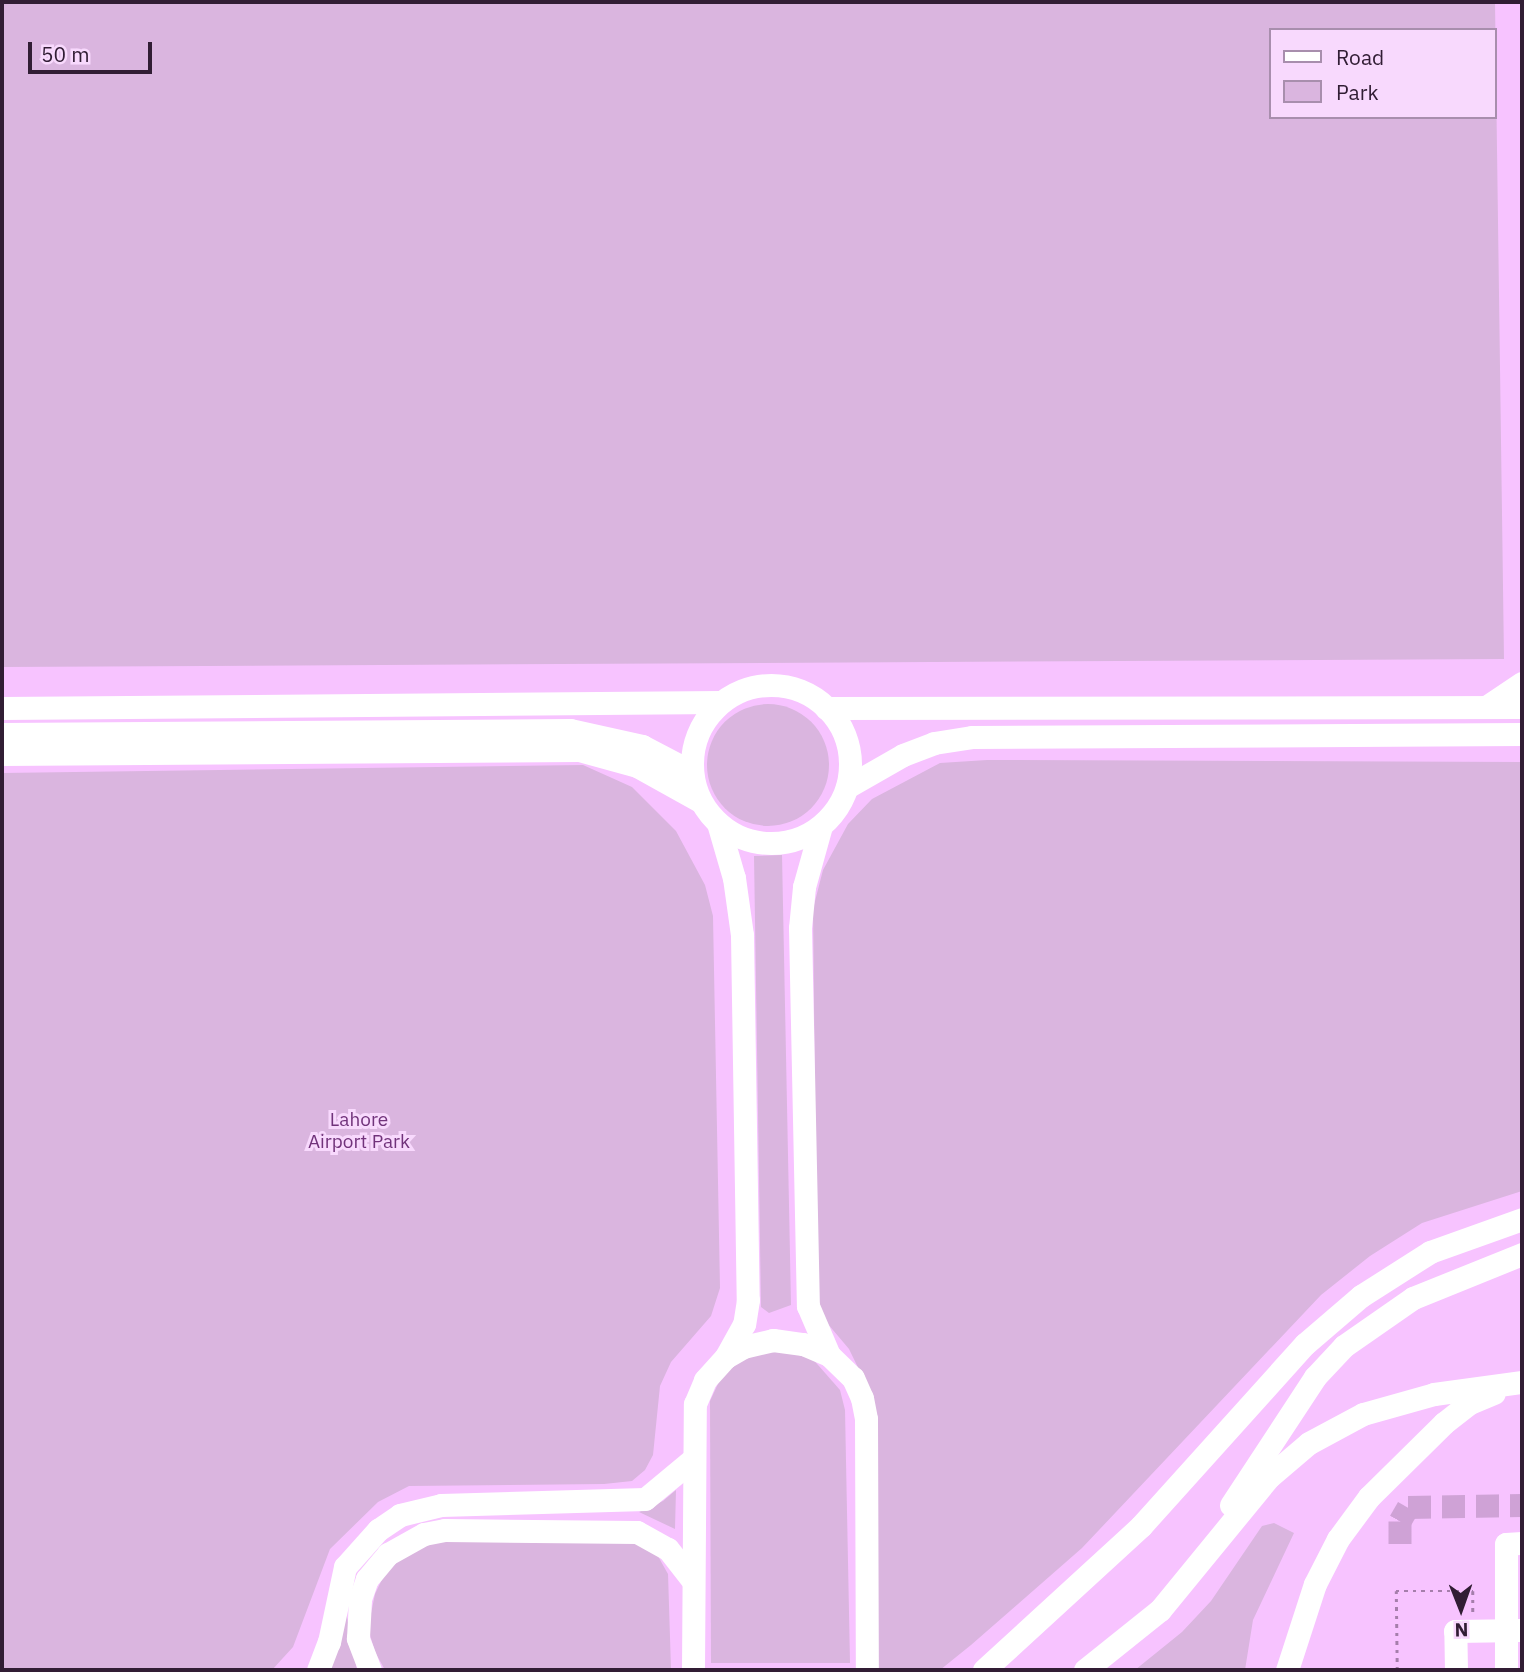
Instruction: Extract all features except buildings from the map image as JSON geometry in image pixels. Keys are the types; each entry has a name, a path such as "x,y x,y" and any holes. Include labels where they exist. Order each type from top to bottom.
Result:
{"street":[{"path":"1486,706 1522,683"},
{"path":"700,801 692,772 698,733 721,702 737,692 775,685 811,696 826,708 841,727 849,751 847,788"},
{"path":"2,708 721,702"},
{"path":"826,708 1522,707"},
{"path":"2,734 570,730 642,746 692,772"},
{"path":"829,1355 808,1306 801,942 804,887 821,826 847,788 903,755 934,743 972,737 1522,734"},
{"path":"2,754 579,750 637,766 700,801 718,823 734,877 742,935 748,1286 744,1324 726,1357 705,1380 695,1404 692,1460 693,1670"},
{"path":"718,823 757,842 802,838 821,826"},
{"path":"984,1670 1141,1526 1305,1344 1361,1296 1430,1252 1522,1219"},
{"path":"1207,1551 1273,1436 1315,1377 1344,1346 1413,1298 1522,1254"},
{"path":"726,1357 743,1347 773,1340 803,1344 829,1355 853,1378 865,1408 867,1670"},
{"path":"1085,1670 1160,1610 1269,1477 1309,1443 1363,1414 1434,1394 1520,1382"},
{"path":"1287,1670 1315,1584 1338,1539 1369,1497 1469,1404 1520,1382"},
{"path":"318,1670 329,1642 345,1567 378,1530 400,1515 441,1504 645,1499 692,1460"},
{"path":"370,1670 358,1638 360,1599 368,1579 388,1554 424,1534 445,1530 637,1532 668,1549 692,1580"},
{"path":"1506,1670 1515,1630 1506,1544 1522,1543"},
{"path":"1456,1670 1455,1631 1515,1630"}],"path":[{"path":"1397,1670 1396,1591 1473,1591 1473,1631"}],"green space":[{"path":"2,2 1495,2 1495,28 1268,28 1268,119 1496,119 1496,75 1504,659 2,667"},
{"path":"768,704 791,709 811,722 824,742 829,765 824,788 811,808 791,821 768,826 745,821 725,808 712,788 707,765 712,742 725,722 745,709"},
{"path":"987,760 1522,762 1522,1191 1422,1223 1370,1256 1321,1295 1082,1548 971,1645 940,1670 877,1670 867,1386 849,1349 822,1317 817,1295 813,909 823,870 848,824 872,799 940,763"},
{"name":"Lahore Airport Park","path":"583,765 632,787 676,831 705,885 713,916 720,1288 711,1316 671,1362 660,1386 653,1455 645,1470 632,1481 604,1484 409,1486 378,1502 330,1549 293,1647 272,1670 2,1670 2,773"},
{"path":"782,855 791,1305 769,1313 761,1307 754,856"},
{"path":"766,1348 811,1357 840,1390 845,1410 850,1663 711,1663 710,1401 723,1373 738,1359"},
{"path":"676,1490 675,1529 639,1512 663,1501"},
{"path":"1274,1523 1294,1533 1253,1620 1245,1670 1135,1670 1182,1632 1211,1601 1262,1526"},
{"path":"634,1539 654,1549 668,1574 671,1670 385,1670 375,1652 368,1628 375,1594 388,1567 420,1546 440,1540"},
{"path":"346,1612 357,1670 327,1670"}],"tunnel":[{"path":"1400,1544 1400,1521 1408,1507 1522,1505"}]}
